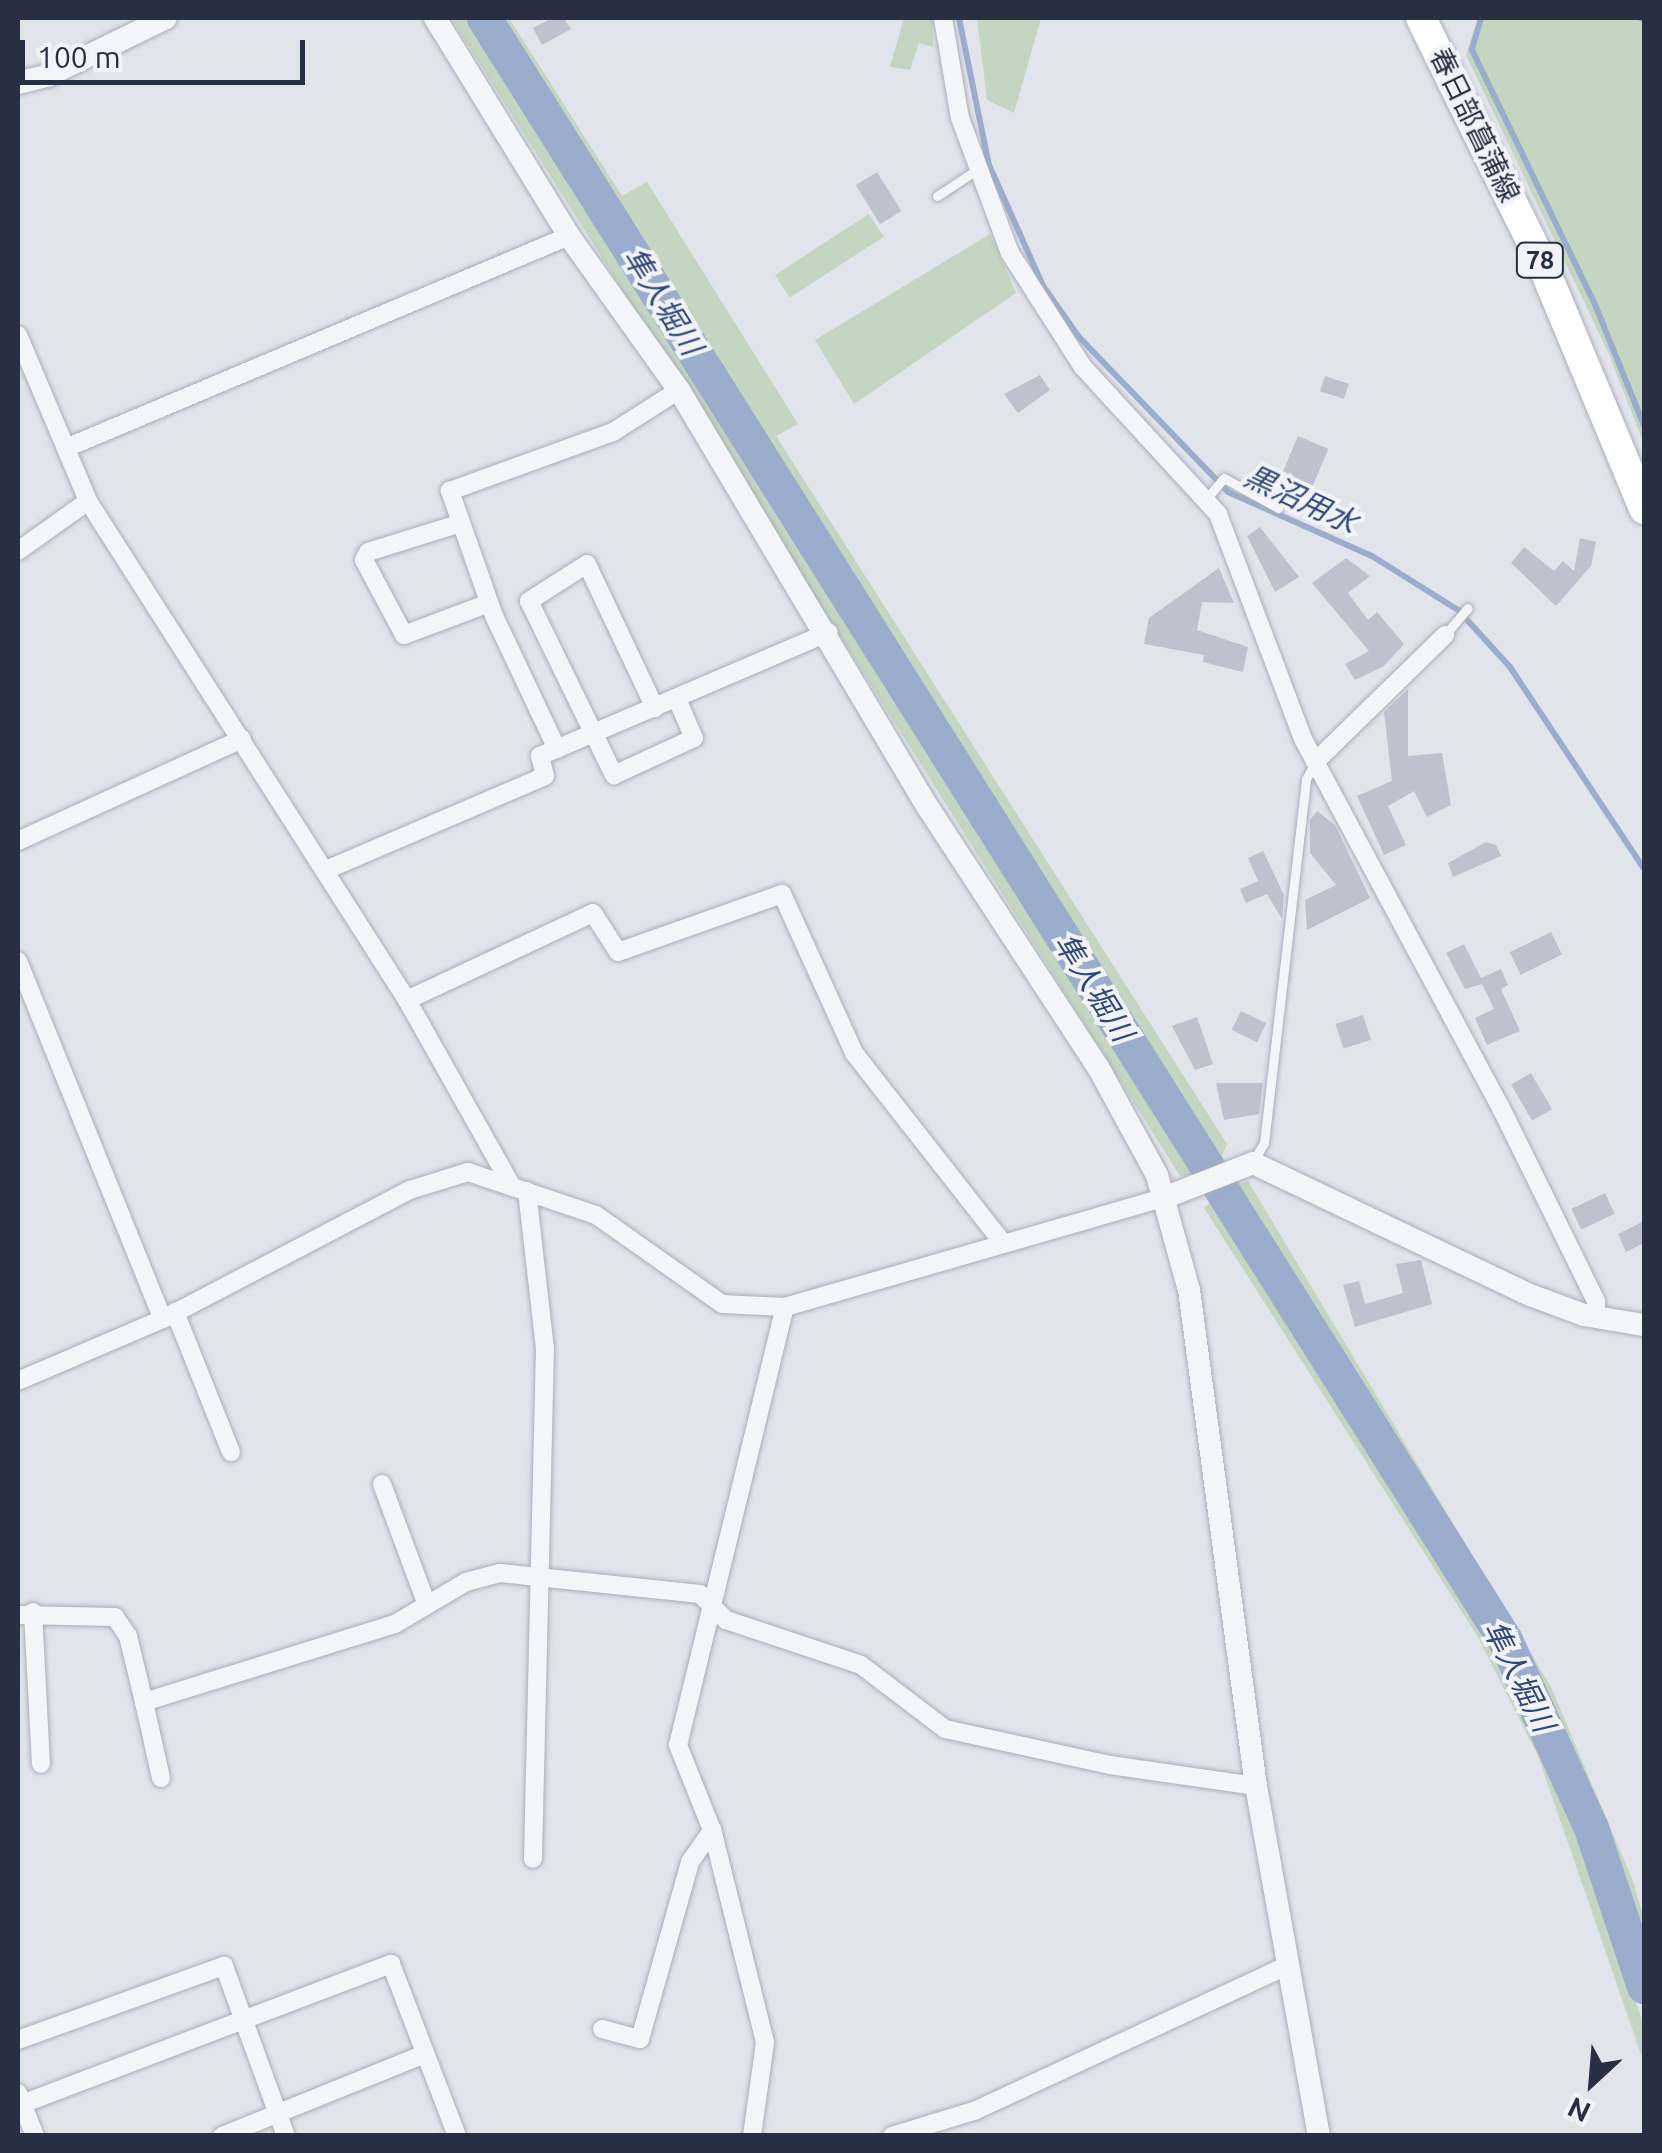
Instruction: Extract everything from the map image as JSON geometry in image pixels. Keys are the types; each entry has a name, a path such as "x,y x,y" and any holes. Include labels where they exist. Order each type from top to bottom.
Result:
{"main road":[{"name":"春日部菖蒲線","path":"1421,18 1541,262 1644,509"}],"street":[{"path":"18,83 48,75 166,18"},
{"path":"435,18 569,236 678,390 829,632 929,810 1098,1067 1166,1197 1209,1419 1256,1786 1319,2136"},
{"path":"943,18 952,86 976,171 1038,304 1083,368 1214,489 1315,762 1501,1108 1596,1301 1596,1318"},
{"path":"66,448 569,236"},
{"path":"18,335 88,501 326,870 518,1187 545,1348 533,1859"},
{"path":"556,750 489,603 450,491 612,432 678,390"},
{"path":"18,551 88,501"},
{"path":"460,523 368,552 364,560 404,635 489,603"},
{"path":"655,708 586,564 529,601 614,775 694,738 677,699"},
{"path":"326,870 545,776 540,756 829,632"},
{"path":"1315,762 1445,635"},
{"path":"18,841 242,739"},
{"path":"407,1000 593,913 618,952 782,894 854,1053 1004,1242"},
{"path":"18,962 231,1452"},
{"path":"18,1381 169,1315 410,1190 468,1172 596,1215 722,1304 785,1307 1004,1242 1194,1192 1244,1165 1530,1295 1596,1318 1644,1326"},
{"path":"752,2136 766,2042 712,1830 678,1745 785,1307"},
{"path":"382,1484 427,1605"},
{"path":"144,1702 395,1624 466,1582 537,1572 700,1594 726,1620 861,1664 945,1729 1110,1765 1256,1786"},
{"path":"40,1764 25,1614 115,1617 128,1636 161,1778"},
{"path":"602,2029 640,2039 690,1862 712,1830"},
{"path":"35,2136 20,2098 391,1964 458,2136"},
{"path":"892,2136 974,2112 1288,1965"},
{"path":"18,2040 224,1966 286,2136"},
{"path":"222,2136 426,2054"}],"lane":[{"path":"936,196 976,171"},
{"path":"1214,489 1278,508"},
{"path":"1445,635 1467,610"},
{"path":"1244,1165 1264,1144 1306,779 1315,762"}],"green space":[{"path":"451,18 468,18 1439,1551 1523,1701 1601,1892 1644,2027 1644,2063 1538,1756 1478,1637 1204,1208 1210,1203 1191,1175 1180,1176"},
{"path":"495,18 509,18 622,196 647,182 798,424 776,436 1227,1144 1222,1156 1241,1184 1248,1181 1551,1687 1633,1881 1644,1919 1644,1955 1601,1824 1537,1677"},
{"path":"904,18 933,18 933,47 919,43 910,70 890,67"},
{"path":"977,18 1041,18 1014,113 987,100"},
{"path":"1478,18 1644,18 1644,444 1608,352 1466,55"},
{"path":"869,214 884,237 790,298 775,275"},
{"path":"990,234 1016,293 854,404 815,340"}],"building":[{"path":"552,18 564,18 571,29 542,45 533,28"},
{"path":"877,172 901,211 880,224 856,185"},
{"path":"1040,375 1050,390 1018,413 1004,394"},
{"path":"1325,376 1349,384 1344,399 1320,391"},
{"path":"1298,436 1328,449 1308,498 1277,485"},
{"path":"1260,527 1299,577 1275,592 1247,536"},
{"path":"1580,538 1596,542 1591,566 1556,606 1511,563 1524,547 1554,571 1563,561 1574,571"},
{"path":"1346,558 1370,576 1348,593 1368,620 1377,612 1404,644 1384,666 1355,680 1345,664 1369,651 1312,583"},
{"path":"1219,568 1234,603 1202,602 1197,630 1248,647 1243,672 1203,662 1204,655 1144,644 1149,618"},
{"path":"1408,689 1408,756 1442,753 1451,805 1427,817 1414,791 1388,806 1406,845 1384,855 1357,796 1392,781 1384,712"},
{"path":"1317,811 1335,825 1370,898 1307,930 1305,900 1336,885 1310,853 1310,820"},
{"path":"1486,842 1496,845 1501,856 1453,877 1448,863"},
{"path":"1263,851 1284,895 1282,919 1267,894 1246,903 1240,889 1258,881 1248,858"},
{"path":"1551,932 1562,954 1521,975 1510,952"},
{"path":"1464,944 1481,978 1501,969 1508,985 1501,989 1520,1031 1487,1045 1475,1018 1494,1009 1482,984 1465,989 1446,953"},
{"path":"1241,1011 1266,1023 1257,1042 1232,1030"},
{"path":"1363,1015 1371,1040 1343,1049 1335,1024"},
{"path":"1197,1017 1213,1064 1195,1070 1172,1026"},
{"path":"1531,1073 1552,1109 1532,1121 1511,1084"},
{"path":"1216,1083 1263,1083 1259,1114 1224,1120"},
{"path":"1605,1193 1615,1214 1581,1229 1571,1209"},
{"path":"1644,1221 1644,1243 1626,1252 1618,1234"},
{"path":"1421,1260 1432,1304 1355,1327 1343,1285 1359,1281 1365,1304 1403,1293 1396,1264"}],"waterway":[{"name":"隼人堀川","path":"484,18 1505,1640 1591,1828 1644,1986"},
{"name":"黒沼用水","path":"959,18 989,165 1043,286 1079,337 1228,492 1372,556 1458,610 1510,667 1644,869"},
{"path":"1481,18 1472,50 1594,302 1644,426"},
{"path":"1640,18 1644,19"}]}
